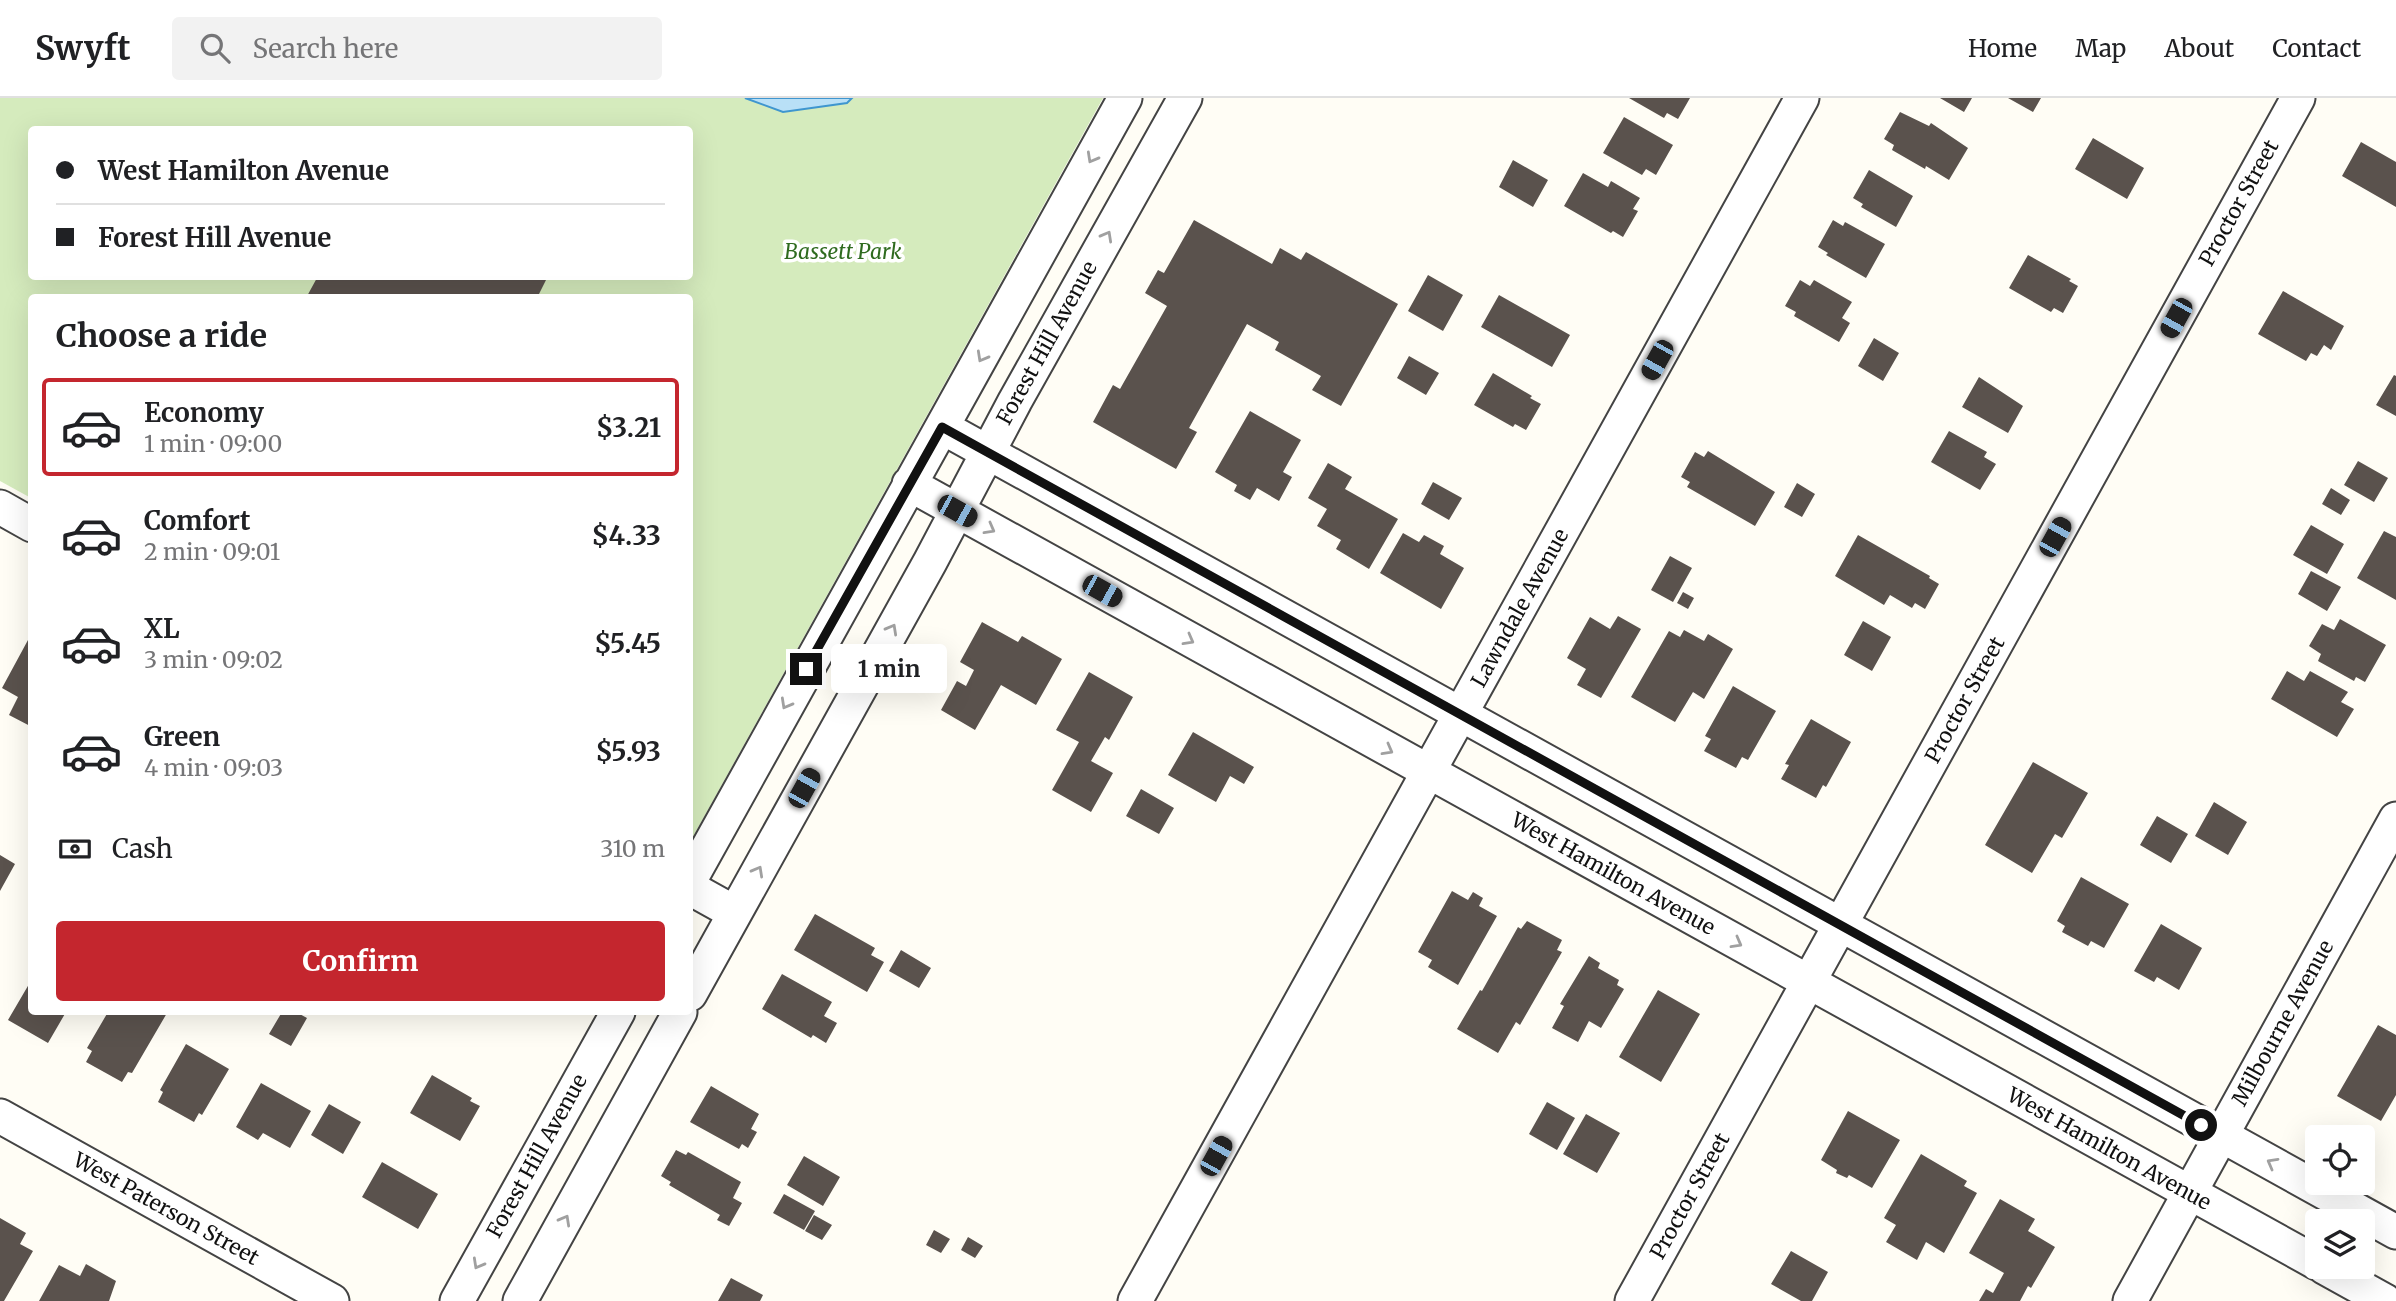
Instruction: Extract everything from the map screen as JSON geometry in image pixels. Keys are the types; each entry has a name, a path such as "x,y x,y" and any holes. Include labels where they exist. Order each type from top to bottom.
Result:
{"street":[{"path":"693,875 1125,98"},
{"name":"Forest Hill Avenue","path":"693,990 1185,98"},
{"name":"Lawndale Avenue","path":"1135,1301 1802,98"},
{"name":"Proctor Street","path":"1632,1301 2298,98"},
{"path":"942,427 2396,1232"},
{"name":"West Hamilton Avenue","path":"909,484 2305,1257"},
{"path":"0,507 28,523"},
{"name":"Milbourne Avenue","path":"2130,1301 2396,819"},
{"path":"693,890 735,913"},
{"name":"Forest Hill Avenue","path":"457,1301 616,1015"},
{"path":"520,1301 678,1015"},
{"name":"West Paterson Street","path":"0,1116 332,1301"},
{"path":"2345,1279 2385,1301"}],"green space":[{"name":"Bassett Park","path":"0,98 1103,98 693,837 693,294 28,294 28,496 0,481"}],"water":[{"path":"745,98 852,98 847,103 783,112"}],"building":[{"path":"1629,98 1690,98 1678,119 1667,113 1664,118"},
{"path":"1940,98 1972,98 1964,112"},
{"path":"2008,98 2041,98 2033,112"},
{"path":"1900,112 1929,126 1931,123 1968,148 1949,180 1892,150 1894,145 1884,139"},
{"path":"1624,117 1673,145 1656,175 1646,169 1642,175 1603,153"},
{"path":"2093,138 2144,168 2127,199 2075,169"},
{"path":"2361,142 2396,162 2396,207 2342,176"},
{"path":"1513,160 1548,180 1533,207 1499,187"},
{"path":"1869,170 1913,196 1896,227 1861,207 1863,204 1853,198"},
{"path":"1583,173 1608,187 1611,181 1640,198 1633,209 1638,211 1623,237 1564,206"},
{"path":"1194,220 1272,264 1280,248 1301,260 1306,252 1398,304 1341,406 1312,390 1321,376 1275,350 1279,342 1247,324 1189,428 1197,432 1176,469 1093,422 1113,385 1120,389 1167,306 1145,293 1158,270 1164,273"},
{"path":"1833,220 1843,226 1845,222 1885,244 1866,278 1826,255 1828,253 1818,247"},
{"path":"2028,255 2071,279 2069,281 2078,286 2063,313 2054,308 2051,312 2009,288"},
{"path":"1428,275 1463,295 1443,331 1408,311"},
{"path":"316,280 546,280 539,294 308,294"},
{"path":"1800,280 1810,286 1814,280 1852,302 1842,318 1850,323 1839,342 1794,316 1796,312 1785,306"},
{"path":"2283,291 2344,326 2331,350 2324,345 2317,356 2311,353 2306,361 2258,334"},
{"path":"1499,295 1570,335 1552,367 1481,327"},
{"path":"1874,338 1899,353 1883,381 1858,366"},
{"path":"1409,356 1439,373 1426,395 1397,378"},
{"path":"1493,373 1541,404 1526,430 1515,424 1513,427 1474,405"},
{"path":"2394,375 2396,376 2396,416 2376,405"},
{"path":"1979,377 2023,406 2008,433 1962,407"},
{"path":"1250,411 1301,440 1283,472 1292,477 1279,501 1257,488 1250,500 1234,491 1237,485 1215,472"},
{"path":"1949,431 1987,452 1984,457 1996,464 1980,490 1931,462"},
{"path":"1708,451 1775,492 1755,526 1687,487 1690,482 1681,477 1695,452 1704,457"},
{"path":"2358,461 2388,478 2374,502 2344,485"},
{"path":"1328,463 1352,477 1345,489 1398,519 1369,569 1336,549 1341,540 1317,526 1327,509 1308,498"},
{"path":"1433,482 1462,498 1449,520 1421,504"},
{"path":"1797,483 1815,494 1802,517 1784,507"},
{"path":"2331,488 2350,500 2341,515 2322,504"},
{"path":"2311,525 2344,544 2327,574 2293,555"},
{"path":"2384,531 2396,537 2396,600 2357,578"},
{"path":"1403,533 1419,542 1424,535 1444,546 1440,554 1464,568 1441,609 1380,573"},
{"path":"1858,535 1930,576 1929,578 1939,584 1925,609 1915,603 1912,608 1890,595 1884,605 1835,576"},
{"path":"1670,556 1692,568 1673,602 1651,590"},
{"path":"2311,571 2341,587 2327,611 2298,594"},
{"path":"1683,592 1694,598 1688,609 1677,603"},
{"path":"1618,616 1641,629 1601,698 1577,685 1586,669 1567,658 1590,617 1610,629"},
{"path":"2340,619 2386,645 2365,682 2356,677 2354,681 2318,661 2321,654 2309,646 2322,624 2334,630"},
{"path":"1863,621 1891,637 1872,671 1844,655"},
{"path":"982,622 1018,642 1022,636 1062,659 1036,705 1001,685 975,730 941,710 957,681 966,686 974,670 960,662"},
{"path":"1684,630 1704,641 1708,634 1733,649 1704,699 1693,692 1675,722 1631,697 1669,631 1680,637"},
{"path":"28,640 28,725 9,715 18,697 2,688"},
{"path":"2287,671 2304,681 2310,671 2348,692 2341,702 2354,709 2337,737 2271,699"},
{"path":"1089,672 1133,697 1109,740 1105,737 1091,761 1113,773 1091,812 1052,790 1079,742 1056,730"},
{"path":"1733,686 1776,711 1748,760 1742,757 1736,768 1704,751 1711,739 1705,736"},
{"path":"1811,719 1851,742 1826,787 1823,785 1816,798 1781,779 1789,765 1785,764"},
{"path":"1193,732 1254,767 1244,784 1230,776 1216,802 1168,775"},
{"path":"2033,762 2088,793 2062,838 2055,834 2032,873 1985,845"},
{"path":"1141,789 1174,808 1159,834 1126,816"},
{"path":"2214,802 2247,822 2228,855 2195,836"},
{"path":"2157,816 2188,834 2171,863 2140,845"},
{"path":"0,855 15,864 0,891"},
{"path":"2081,877 2129,904 2104,948 2091,941 2088,946 2062,932 2065,926 2057,921"},
{"path":"1452,891 1468,900 1473,892 1483,898 1479,906 1497,916 1458,985 1428,967 1432,960 1418,952"},
{"path":"815,914 875,948 871,955 884,962 867,992 794,950"},
{"path":"1527,921 1562,940 1557,950 1562,952 1520,1025 1516,1022 1498,1053 1457,1029 1518,927 1521,929"},
{"path":"2161,924 2202,948 2179,990 2157,977 2154,982 2134,971"},
{"path":"901,950 931,968 919,988 889,971"},
{"path":"1589,956 1600,963 1598,968 1619,980 1617,985 1624,989 1601,1028 1589,1021 1578,1042 1552,1028 1564,1006 1560,1004"},
{"path":"782,974 832,1002 824,1016 837,1023 826,1043 813,1035 811,1038 762,1009"},
{"path":"28,986 28,1015 64,1015 48,1043 8,1020"},
{"path":"1658,990 1700,1014 1661,1082 1619,1057"},
{"path":"106,1015 166,1015 132,1073 128,1072 122,1082 86,1062 92,1051 87,1048"},
{"path":"280,1015 302,1015 307,1018 291,1046 269,1034"},
{"path":"2378,1025 2396,1035 2396,1095 2381,1121 2337,1096"},
{"path":"186,1044 229,1069 202,1115 199,1113 194,1122 158,1102 163,1092 160,1090"},
{"path":"432,1075 472,1098 470,1101 480,1106 460,1141 410,1113"},
{"path":"261,1083 311,1111 290,1148 263,1133 258,1140 236,1127"},
{"path":"711,1086 759,1114 751,1129 757,1132 748,1148 742,1144 739,1149 690,1122"},
{"path":"1547,1102 1575,1118 1557,1150 1529,1134"},
{"path":"329,1104 361,1122 343,1154 311,1135"},
{"path":"1848,1111 1900,1140 1872,1188 1849,1175 1847,1178 1836,1173 1837,1170 1821,1160"},
{"path":"1586,1114 1620,1133 1597,1173 1563,1154"},
{"path":"676,1150 686,1155 688,1152 741,1182 733,1198 742,1203 729,1226 717,1220 720,1215 669,1185 671,1182 661,1176"},
{"path":"1921,1154 1967,1181 1964,1186 1977,1193 1944,1253 1926,1242 1917,1260 1886,1242 1896,1225 1884,1218"},
{"path":"804,1156 840,1177 823,1206 787,1185"},
{"path":"382,1162 438,1194 418,1229 362,1197"},
{"path":"784,1194 815,1211 804,1230 773,1213"},
{"path":"2000,1199 2035,1219 2028,1231 2055,1247 2031,1288 2028,1286 2020,1301 1979,1301 1986,1289 1993,1293 2004,1273 1969,1253"},
{"path":"814,1215 832,1225 822,1240 805,1231"},
{"path":"0,1218 26,1233 20,1244 33,1251 4,1301 0,1301"},
{"path":"934,1230 950,1239 941,1253 926,1245"},
{"path":"968,1237 983,1246 975,1258 961,1250"},
{"path":"1791,1251 1828,1272 1812,1301 1801,1301 1771,1284"},
{"path":"86,1264 116,1281 109,1301 39,1301 59,1265 80,1276"},
{"path":"731,1278 763,1295 760,1301 718,1301"}],"route":[{"path":"806,669 942,427 2201,1125"}]}
